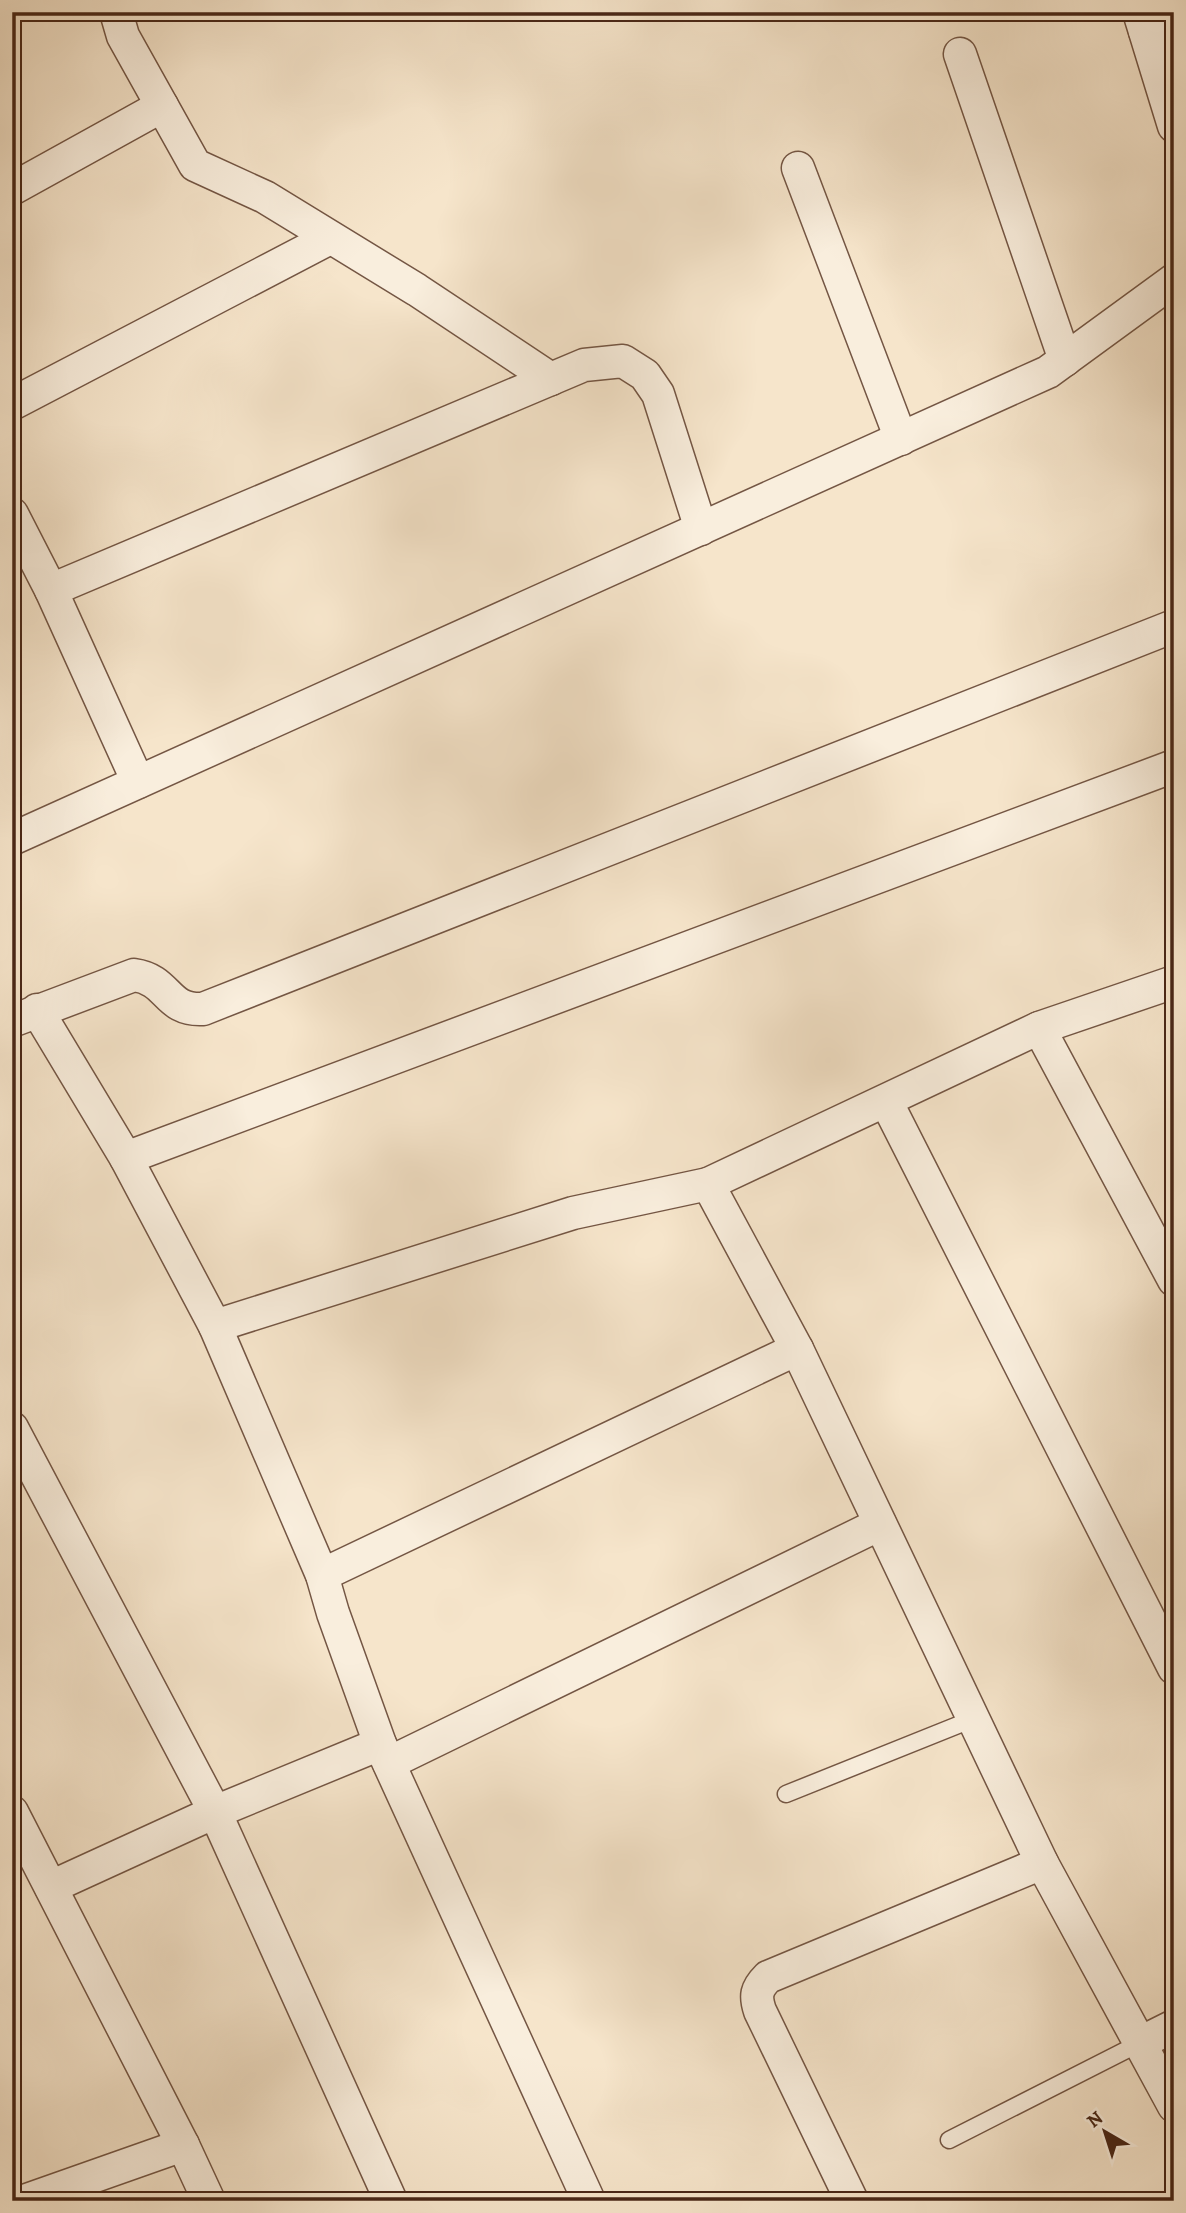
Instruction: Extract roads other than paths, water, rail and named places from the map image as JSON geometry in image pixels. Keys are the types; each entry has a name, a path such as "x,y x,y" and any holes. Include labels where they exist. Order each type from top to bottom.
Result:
{"street":[{"path":"116,12 123,36 195,165 265,197 417,290 551,379"},
{"path":"1174,19 1142,22 1174,126"},
{"path":"960,54 1065,359"},
{"path":"12,189 162,106"},
{"path":"798,168 901,439"},
{"path":"12,404 330,237"},
{"path":"12,839 1048,372 1174,280"},
{"path":"51,590 584,365 623,361 645,375 658,394 701,529"},
{"path":"12,514 51,590 138,782"},
{"path":"589,2201 384,1754 322,1575 215,1326 126,1158 20,1012 134,975 155,981 178,1005 190,1010 203,1009 1174,626"},
{"path":"126,1158 1174,766"},
{"path":"215,1326 573,1213 708,1184 1039,1028 1174,982"},
{"path":"1039,1028 1174,1280"},
{"path":"886,1101 1169,1647"},
{"path":"708,1184 797,1349 1042,1863 1174,2106"},
{"path":"322,1575 797,1349"},
{"path":"12,1427 215,1812 391,2201"},
{"path":"51,1887 215,1812 384,1754 880,1524"},
{"path":"12,1812 183,2145 209,2201"},
{"path":"852,2201 760,2011 756,1997 758,1986 768,1977 1042,1863"},
{"path":"1140,2043 1174,2026"},
{"path":"24,2201 183,2145"}],"lane":[{"path":"786,1794 973,1719"},
{"path":"949,2140 1140,2043"}]}
